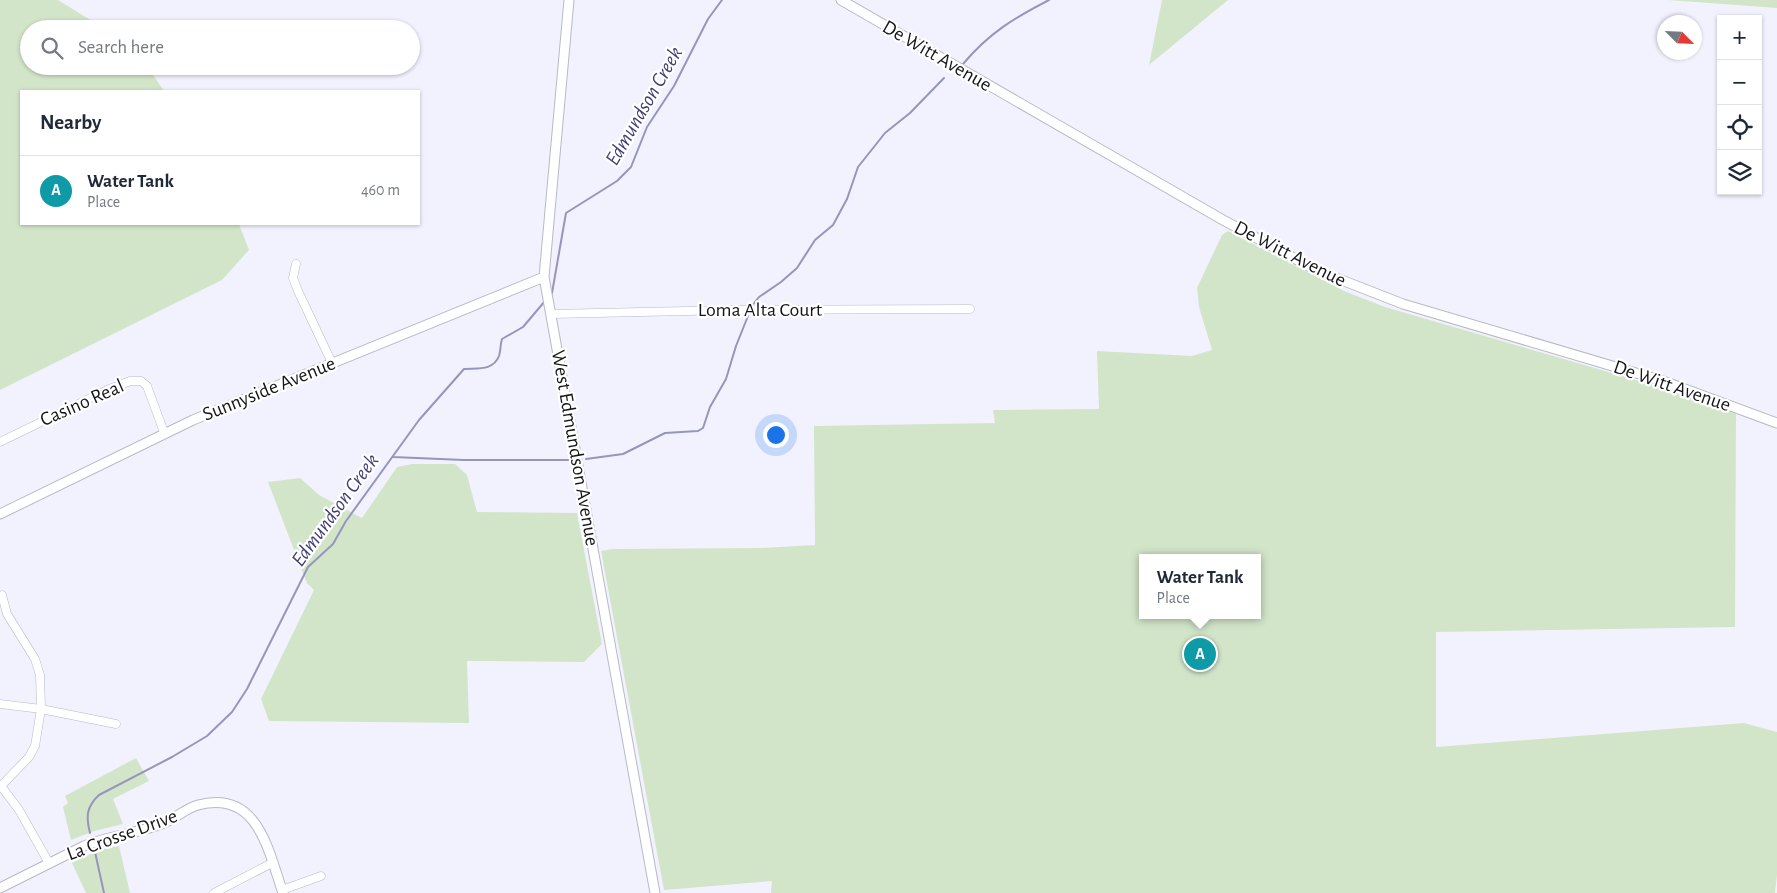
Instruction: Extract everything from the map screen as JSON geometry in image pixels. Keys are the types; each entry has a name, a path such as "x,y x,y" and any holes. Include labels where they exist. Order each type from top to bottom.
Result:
{"street":[{"name":"West Edmundson Avenue","path":"568,0 544,277 655,893"},
{"name":"De Witt Avenue","path":"841,0 1223,220 1316,270 1404,304 1663,380 1777,423"},
{"path":"296,264 293,278 332,363"},
{"name":"Sunnyside Avenue","path":"0,514 164,432 544,277"},
{"name":"Loma Alta Court","path":"551,314 732,310 970,309"},
{"name":"Casino Real","path":"0,442 106,390 134,380 141,381 147,386 164,432"},
{"path":"2,595 7,614 35,659 40,674 41,709 35,746 29,757 1,787 19,810 49,863"},
{"path":"0,704 41,709 116,724"},
{"name":"La Crosse Drive","path":"0,888 96,841 163,824 195,806 213,802 226,802 249,814 259,827 283,892"},
{"path":"214,893 272,863"},
{"path":"283,892 321,876"}],"green space":[{"path":"0,0 58,0 90,20 20,20 20,75 153,75 163,90 20,90 20,225 239,225 249,250 222,280 0,390"},
{"path":"1162,0 1228,0 1149,65"},
{"path":"1668,0 1777,0 1777,8"},
{"path":"1228,231 1344,291 1385,307 1667,389 1736,414 1735,627 1436,632 1436,747 1744,723 1777,732 1777,875 1775,893 771,893 772,881 664,890 601,551 613,549 762,548 815,545 814,426 995,423 993,410 1099,409 1097,351 1192,356 1212,350 1199,307 1197,288 1222,235"},
{"path":"412,464 455,464 467,475 477,512 577,513 602,644 584,662 467,661 469,723 269,721 261,699 314,590 307,583 304,576 268,482 300,478 319,495 362,518 397,467"},
{"path":"136,758 149,781 113,799 123,824 94,831 71,840 63,807 68,803 65,796"},
{"path":"119,846 130,893 86,893 72,863 99,850"}],"waterway":[{"name":"Edmundson Creek","path":"552,293 566,213 617,181 631,167 647,127 674,86 708,19 722,0"},
{"path":"963,64 992,35 1024,13 1049,0"},
{"path":"751,307 759,297 797,268 815,240 833,225 847,199 858,167 885,133 910,113 944,78"},
{"name":"Edmundson Creek","path":"90,833 88,812 99,795 172,757 207,736 232,712 247,689 308,567 333,544 346,521 419,420 464,369 484,368 493,364 499,356 502,339 523,327 545,301"},
{"path":"586,459 623,454 665,433 698,431 703,428 710,407 726,379 748,316"},
{"path":"393,457 464,460 571,460"},
{"name":"Edmundson Creek","path":"95,852 104,893"}],"place":[{"name":"Water Tank","path":"1200,654"}]}
